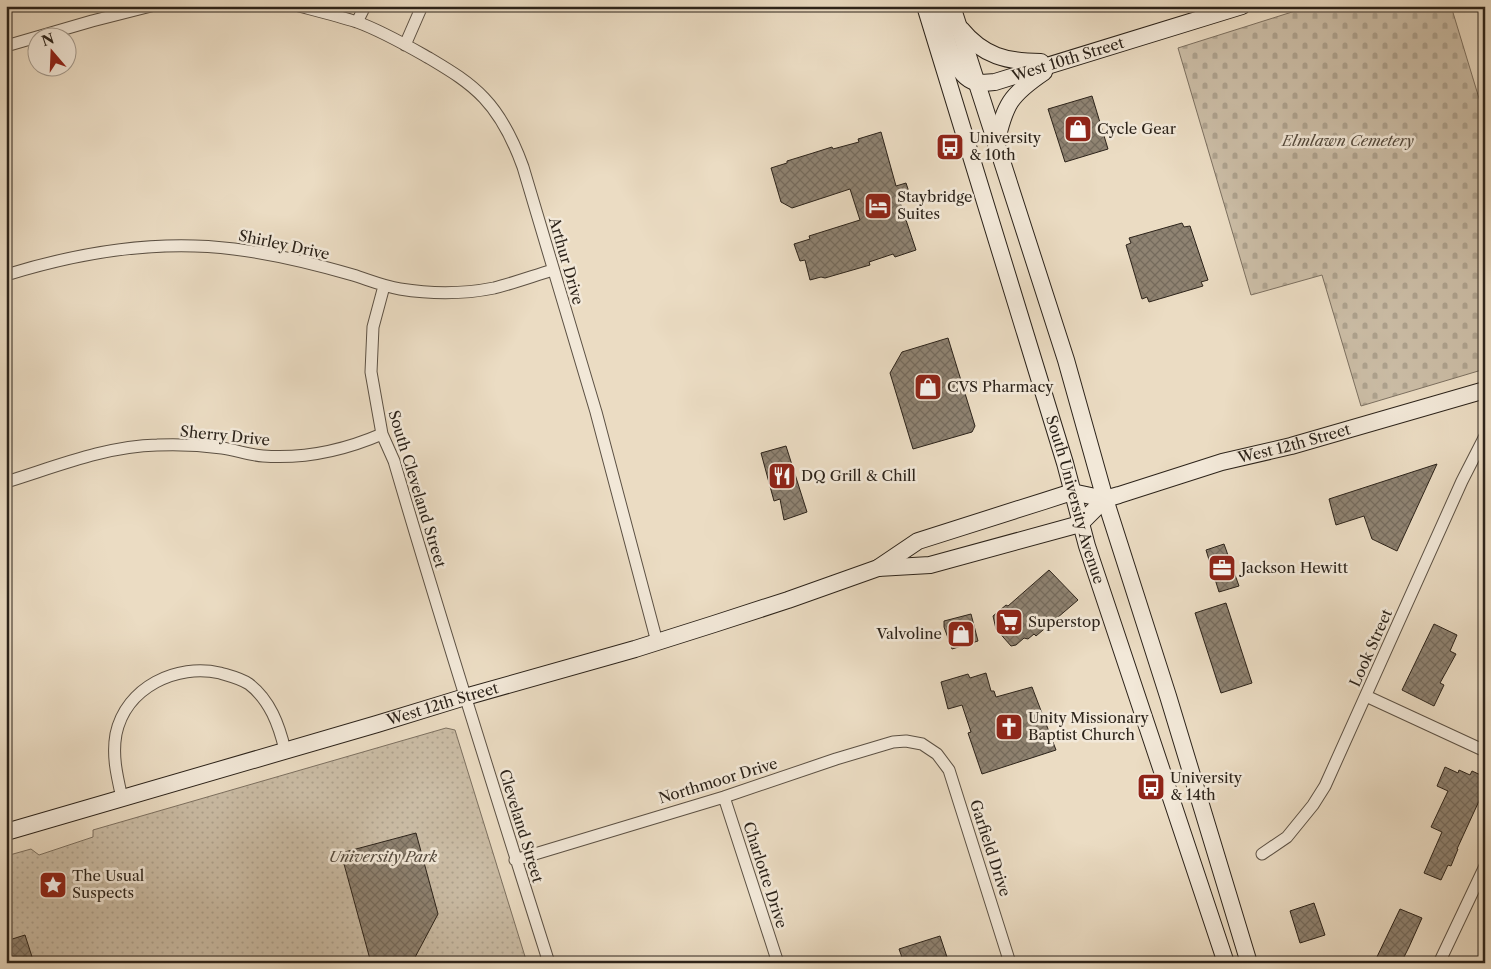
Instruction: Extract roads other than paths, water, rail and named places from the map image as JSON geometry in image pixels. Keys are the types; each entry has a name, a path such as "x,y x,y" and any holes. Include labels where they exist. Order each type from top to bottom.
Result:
{"main road":[{"name":"South University Avenue","path":"925,6 1017,304 1080,524 1226,963"},
{"path":"938,6 955,61 966,78 977,83"},
{"name":"South University Avenue","path":"952,6 1067,364 1105,499 1168,696 1249,963"},
{"name":"West 10th Street","path":"977,83 995,82 1242,6"},
{"path":"958,26 974,43 999,57 1022,62 1058,62"},
{"path":"996,145 1004,113 1011,99 1024,86 1058,62"},
{"name":"West 12th Street","path":"878,568 930,565 1080,524 1105,499 1222,462 1299,444 1485,390"},
{"name":"West 12th Street","path":"6,832 657,642 788,600 878,568 918,541 1072,492 1105,499"}],"street":[{"path":"6,46 150,6"},
{"name":"Arthur Drive","path":"299,6 357,22 405,45 449,70 467,82 490,105 504,124 515,144 523,167 596,412 657,642"},
{"path":"357,22 365,6"},
{"path":"405,45 422,6"},
{"name":"Shirley Drive","path":"6,275 80,255 113,249 166,245 235,249 303,262 402,290 435,292 475,291 496,287 553,270"},
{"name":"South Cleveland Street","path":"384,286 373,327 371,358 373,388 382,434 394,461 464,697"},
{"name":"Sherry Drive","path":"6,482 131,447 192,444 260,456 291,456 326,451 368,440 382,434"},
{"name":"Look Street","path":"1262,854 1287,837 1313,805 1325,786 1435,541 1485,436"},
{"path":"122,798 114,766 116,731 134,699 145,688 166,676 184,671 209,671 231,676 248,684 266,702 275,717 286,750"},
{"path":"1366,696 1485,751"},
{"name":"Cleveland Street","path":"464,697 549,963"},
{"name":"Northmoor Drive","path":"515,860 893,742 916,742 931,748"},
{"name":"Garfield Drive","path":"931,748 949,770 1010,963"},
{"name":"Charlotte Drive","path":"724,796 778,963"},
{"path":"1439,963 1485,866"}],"place":[{"name":"Cycle Gear","path":"1078,129"},
{"name":"University & 10th","path":"950,147"},
{"name":"Staybridge Suites","path":"878,206"},
{"name":"CVS Pharmacy","path":"928,387"},
{"name":"DQ Grill & Chill","path":"782,476"},
{"name":"Jackson Hewitt","path":"1222,568"},
{"name":"Superstop","path":"1009,622"},
{"name":"Valvoline","path":"961,634"},
{"name":"Unity Missionary Baptist Church","path":"1009,727"},
{"name":"University & 14th","path":"1151,787"},
{"name":"The Usual Suspects","path":"53,885"}],"park label":[{"name":"Elmlawn Cemetery","path":"1348,141"},
{"name":"University Park","path":"383,857"}]}
